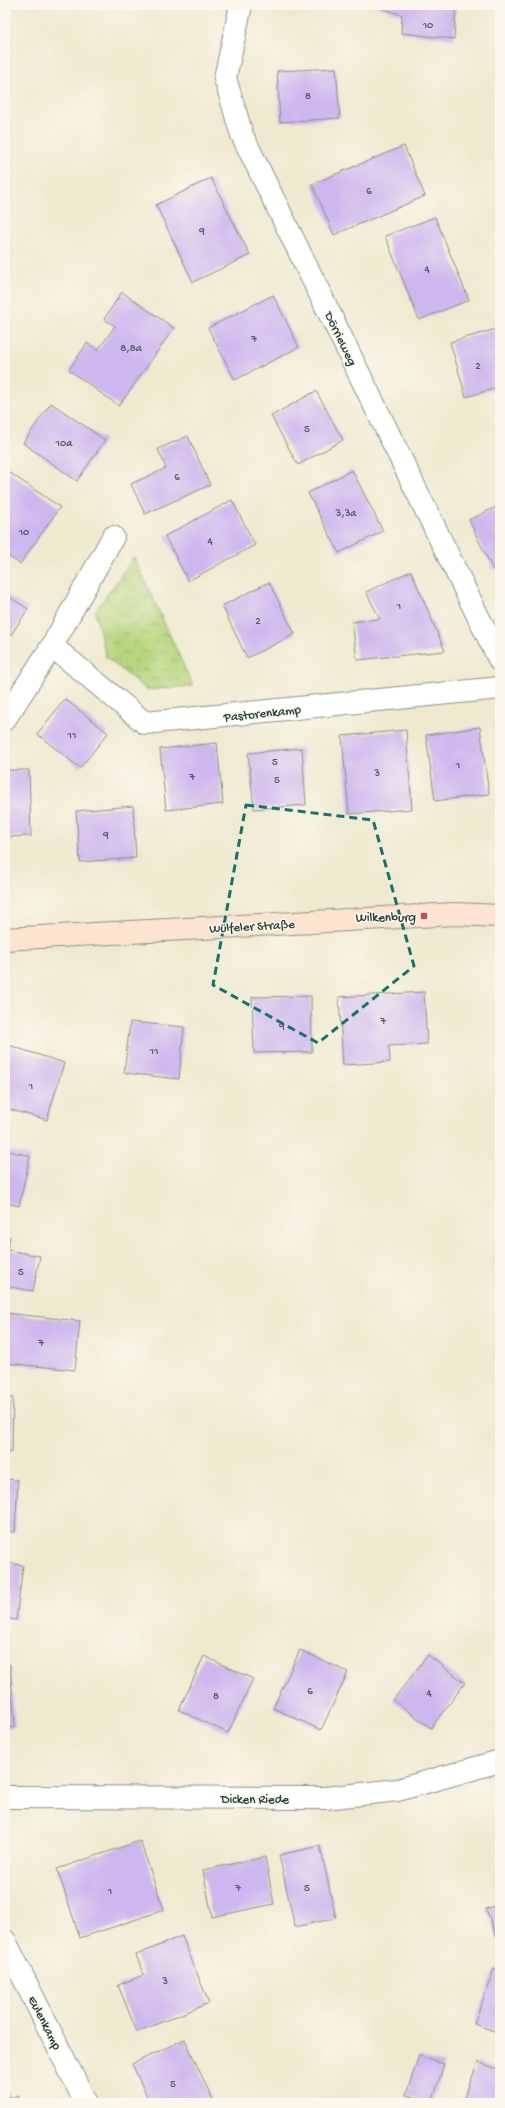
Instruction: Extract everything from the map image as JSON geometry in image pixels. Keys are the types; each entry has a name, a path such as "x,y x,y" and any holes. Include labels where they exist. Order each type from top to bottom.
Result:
{"main road":[{"name":"Wülfeler Straße","path":"5,939 439,915 500,916"}],"street":[{"name":"Dörrieweg","path":"241,5 225,78 242,135 500,661"},
{"path":"5,718 52,646 113,538"},
{"name":"Pastorenkamp","path":"52,646 145,724 500,688"},
{"name":"Dicken Riede","path":"5,1797 325,1798 398,1790 500,1762"},
{"name":"Eulenkamp","path":"5,1941 86,2103"}],"highlighted area":[{"path":"246,805 373,820 414,966 318,1043 213,985"}],"green space":[{"path":"134,557 193,686 147,690 106,657 95,612"}],"building":[{"path":"372,5 456,5 454,39 401,33 402,15"},
{"path":"336,68 340,118 280,122 277,71"},
{"path":"404,146 425,196 334,235 312,184"},
{"path":"211,178 250,255 193,282 156,205"},
{"path":"435,217 469,300 419,320 385,236"},
{"path":"122,292 174,328 119,406 69,370 87,343 98,350 115,326 104,319"},
{"path":"273,295 299,347 235,380 208,328"},
{"path":"500,328 500,387 466,397 450,342"},
{"path":"316,391 343,440 298,465 271,416"},
{"path":"51,403 105,440 77,481 23,443"},
{"path":"188,436 210,485 145,514 131,484 166,468 158,449"},
{"path":"352,470 383,531 339,553 308,493"},
{"path":"10,473 60,507 20,564 5,554 5,481"},
{"path":"232,500 255,545 188,581 165,536"},
{"path":"500,505 500,567 493,570 469,520"},
{"path":"411,571 445,651 357,660 352,622 380,619 366,592"},
{"path":"269,582 295,634 247,658 222,606"},
{"path":"5,594 28,609 5,644"},
{"path":"65,699 108,733 80,768 37,734"},
{"path":"480,727 489,794 435,801 426,735"},
{"path":"406,730 412,809 349,814 342,736"},
{"path":"217,743 223,804 166,810 160,749"},
{"path":"302,748 306,805 254,809 248,753"},
{"path":"5,770 29,770 31,836 5,837"},
{"path":"133,806 136,858 80,862 76,811"},
{"path":"424,992 427,1044 389,1046 390,1062 343,1065 339,997"},
{"path":"311,996 312,1052 254,1053 252,997"},
{"path":"130,1022 184,1027 179,1079 124,1073"},
{"path":"5,1044 64,1063 47,1120 5,1108"},
{"path":"5,1150 30,1156 19,1206 5,1203"},
{"path":"5,1236 10,1237 7,1250 40,1256 33,1291 5,1286"},
{"path":"5,1313 80,1321 75,1370 5,1363"},
{"path":"5,1397 13,1398 12,1452 5,1452"},
{"path":"5,1479 18,1480 15,1532 5,1532"},
{"path":"5,1563 23,1565 16,1620 5,1618"},
{"path":"300,1650 348,1672 321,1730 273,1708"},
{"path":"428,1655 465,1683 431,1728 393,1700"},
{"path":"204,1656 253,1679 228,1733 179,1710"},
{"path":"10,1665 15,1727 5,1728 5,1666"},
{"path":"140,1841 164,1910 80,1938 57,1869"},
{"path":"320,1846 336,1918 295,1927 279,1855"},
{"path":"265,1857 274,1904 212,1917 203,1870"},
{"path":"500,1904 500,1945 486,1909"},
{"path":"182,1936 209,2003 137,2032 118,1985 144,1975 136,1955"},
{"path":"494,1969 500,1971 500,2033 474,2024"},
{"path":"185,2039 214,2103 150,2103 132,2064"},
{"path":"419,2055 444,2064 432,2103 406,2095"},
{"path":"478,2062 500,2070 500,2103 462,2103"},
{"path":"5,2084 10,2098 18,2095 21,2103 5,2103"}],"place":[{"name":"Wilkenburg","path":"424,916"}]}
